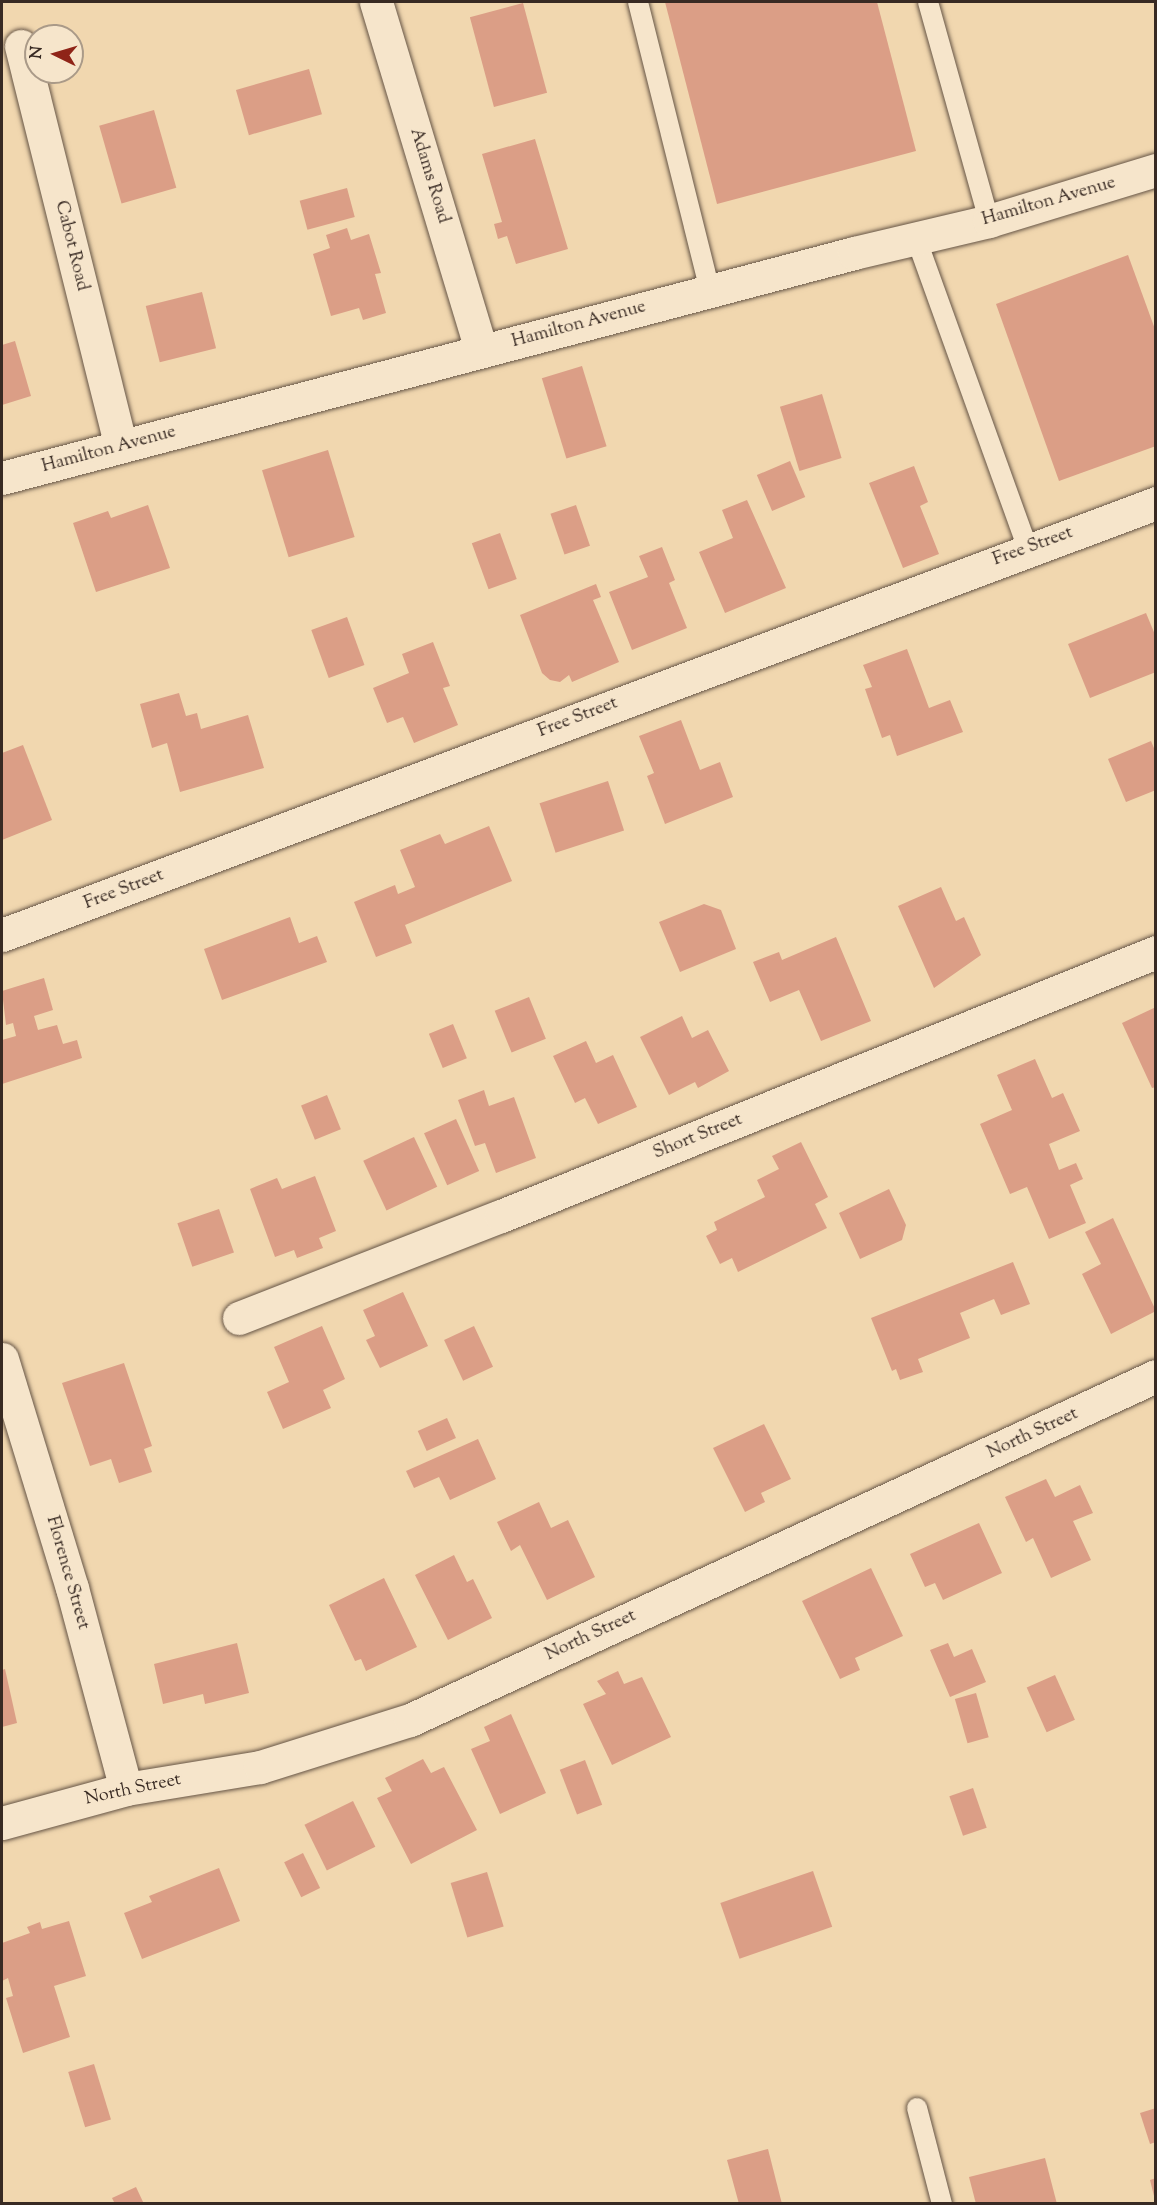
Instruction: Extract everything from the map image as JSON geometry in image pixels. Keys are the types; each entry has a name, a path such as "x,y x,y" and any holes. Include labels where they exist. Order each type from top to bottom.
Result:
{"street":[{"name":"Adams Road","path":"376,2 481,350"},
{"name":"Cabot Road","path":"21,46 122,446"},
{"name":"Hamilton Avenue","path":"2,478 481,350 988,221 1155,170"},
{"name":"Free Street","path":"2,935 1155,503"},
{"name":"Short Street","path":"239,1318 512,1212 1155,952"},
{"name":"Florence Street","path":"2,1359 72,1588 126,1789"},
{"name":"North Street","path":"2,1823 126,1789 260,1767 410,1720 1155,1376"}],"lane":[{"path":"638,2 710,291"},
{"path":"928,2 988,221"},
{"path":"916,238 1028,549"},
{"path":"917,2108 942,2204"}],"building":[{"path":"665,2 877,2 916,151 717,204"},
{"path":"523,3 547,93 494,107 470,17"},
{"path":"309,69 322,114 249,135 236,90"},
{"path":"154,110 176,188 122,204 99,126"},
{"path":"535,139 568,249 516,264 507,236 498,239 494,224 502,222 482,154"},
{"path":"347,188 355,217 307,230 300,201"},
{"path":"347,228 351,240 369,234 381,273 375,274 386,313 363,320 359,308 331,316 313,254 330,248 326,235"},
{"path":"1128,255 1156,332 1156,446 1059,481 996,304"},
{"path":"202,292 216,348 160,362 146,306"},
{"path":"15,341 31,396 2,405 2,345"},
{"path":"582,366 607,446 566,459 542,378"},
{"path":"822,394 842,458 800,471 780,407"},
{"path":"328,450 355,537 289,557 262,470"},
{"path":"790,461 805,497 772,511 757,475"},
{"path":"914,466 928,502 920,506 939,554 903,568 869,483"},
{"path":"747,500 786,588 725,613 699,552 733,538 722,510"},
{"path":"148,505 170,568 96,592 73,523 108,511 111,518"},
{"path":"576,505 590,546 564,554 550,514"},
{"path":"500,533 517,579 489,589 472,543"},
{"path":"662,547 675,580 669,583 687,628 632,650 609,592 648,577 639,556"},
{"path":"596,584 601,597 593,600 619,662 572,682 569,675 560,682 550,680 542,673 520,615"},
{"path":"1146,613 1156,637 1156,672 1090,698 1068,644"},
{"path":"347,617 364,665 329,678 311,630"},
{"path":"433,642 450,686 443,688 458,725 414,743 403,717 387,723 373,688 409,673 402,654"},
{"path":"907,649 929,708 950,700 963,732 897,756 890,735 882,738 865,689 872,687 863,665"},
{"path":"179,693 186,716 197,713 201,729 248,715 264,768 180,792 167,743 152,748 140,704"},
{"path":"681,720 700,770 720,762 733,797 665,824 647,776 654,773 639,736"},
{"path":"1151,741 1156,753 1156,790 1126,802 1108,759"},
{"path":"23,745 52,820 2,840 2,753"},
{"path":"608,781 624,830 556,853 540,803"},
{"path":"489,826 512,881 405,925 412,943 376,957 354,902 395,885 398,894 415,887 400,850 440,834 445,844"},
{"path":"941,887 956,921 964,917 981,955 934,988 898,906"},
{"path":"704,904 721,910 736,949 680,972 659,922"},
{"path":"290,917 299,943 317,936 327,962 222,1000 204,949"},
{"path":"836,937 871,1021 821,1041 799,990 770,1002 753,962 779,952 782,960"},
{"path":"44,978 53,1010 34,1016 38,1030 57,1025 63,1044 77,1040 82,1058 2,1084 2,1040 16,1036 13,1023 6,1025 2,991"},
{"path":"529,997 546,1039 512,1053 495,1011"},
{"path":"1156,1007 1156,1087 1152,1088 1122,1023"},
{"path":"682,1016 692,1038 708,1030 729,1071 698,1088 695,1082 669,1095 640,1037"},
{"path":"453,1024 467,1058 443,1068 429,1034"},
{"path":"586,1041 596,1063 613,1055 637,1107 598,1124 585,1098 575,1103 553,1056"},
{"path":"1035,1059 1052,1098 1063,1093 1080,1131 1049,1144 1059,1170 1076,1163 1083,1179 1070,1185 1086,1223 1049,1239 1027,1187 1010,1194 980,1124 1012,1110 997,1075"},
{"path":"484,1090 489,1106 514,1097 536,1158 496,1173 485,1143 475,1146 458,1100"},
{"path":"327,1095 341,1129 315,1140 301,1105"},
{"path":"456,1119 479,1171 447,1185 424,1133"},
{"path":"414,1137 437,1187 386,1211 363,1161"},
{"path":"801,1142 828,1197 815,1204 827,1228 738,1272 732,1258 720,1264 706,1236 717,1230 714,1222 765,1197 757,1180 779,1169 772,1156"},
{"path":"315,1176 336,1231 319,1238 323,1248 297,1258 294,1250 275,1257 250,1189 277,1178 282,1189"},
{"path":"889,1189 906,1225 902,1240 860,1259 839,1213"},
{"path":"219,1209 234,1252 192,1267 177,1223"},
{"path":"1113,1218 1156,1311 1111,1334 1082,1274 1101,1264 1085,1232"},
{"path":"1013,1262 1030,1304 1001,1315 994,1299 960,1313 970,1338 918,1359 923,1372 900,1380 896,1369 892,1371 871,1318"},
{"path":"403,1292 428,1346 380,1368 366,1340 375,1336 363,1310"},
{"path":"322,1326 345,1379 323,1390 331,1408 283,1429 267,1392 289,1382 274,1347"},
{"path":"474,1326 493,1367 463,1381 444,1340"},
{"path":"124,1363 152,1446 144,1449 152,1472 119,1483 111,1459 90,1466 62,1383"},
{"path":"447,1418 456,1438 427,1451 418,1431"},
{"path":"764,1424 791,1479 761,1493 765,1502 745,1512 713,1448"},
{"path":"478,1439 496,1479 450,1500 439,1477 414,1488 406,1471"},
{"path":"1046,1479 1055,1497 1080,1485 1093,1513 1073,1521 1091,1560 1051,1578 1033,1538 1026,1542 1005,1497"},
{"path":"539,1502 551,1528 568,1520 595,1577 547,1600 520,1545 511,1551 497,1522"},
{"path":"979,1523 1002,1573 943,1600 935,1583 925,1587 910,1554"},
{"path":"454,1555 467,1582 473,1579 492,1618 448,1640 415,1575"},
{"path":"871,1568 903,1636 855,1658 860,1670 840,1679 802,1601"},
{"path":"384,1578 417,1647 366,1671 361,1659 355,1661 329,1605"},
{"path":"237,1643 249,1693 205,1704 203,1694 163,1704 154,1664"},
{"path":"948,1643 954,1657 972,1649 986,1682 950,1697 930,1650"},
{"path":"5,1669 17,1723 2,1727 2,1670"},
{"path":"618,1671 624,1684 642,1677 671,1737 612,1765 583,1704 606,1694 597,1681"},
{"path":"1055,1675 1075,1720 1047,1732 1027,1688"},
{"path":"976,1693 989,1737 968,1743 955,1699"},
{"path":"511,1714 546,1793 500,1814 471,1749 490,1741 484,1727"},
{"path":"423,1759 431,1773 444,1767 477,1830 411,1864 377,1798 392,1791 385,1778"},
{"path":"585,1760 602,1805 577,1814 560,1770"},
{"path":"973,1788 987,1828 963,1836 949,1796"},
{"path":"353,1801 375,1847 327,1871 304,1825"},
{"path":"303,1853 320,1888 301,1897 284,1862"},
{"path":"219,1868 240,1921 142,1959 124,1913 152,1902 149,1896"},
{"path":"813,1871 832,1927 740,1959 720,1903"},
{"path":"487,1872 504,1927 467,1938 451,1883"},
{"path":"69,1921 86,1976 54,1986 70,2037 23,2053 6,1998 13,1996 8,1978 2,1981 2,1943 30,1933 27,1927 40,1922 42,1929"},
{"path":"94,2064 111,2119 85,2127 68,2072"},
{"path":"1156,2108 1156,2142 1150,2144 1140,2113"},
{"path":"768,2149 782,2204 739,2204 727,2160"},
{"path":"1045,2158 1057,2204 976,2204 969,2177"},
{"path":"1156,2178 1156,2200 1155,2200 1150,2180"},
{"path":"136,2187 144,2204 115,2204 112,2198"}]}
